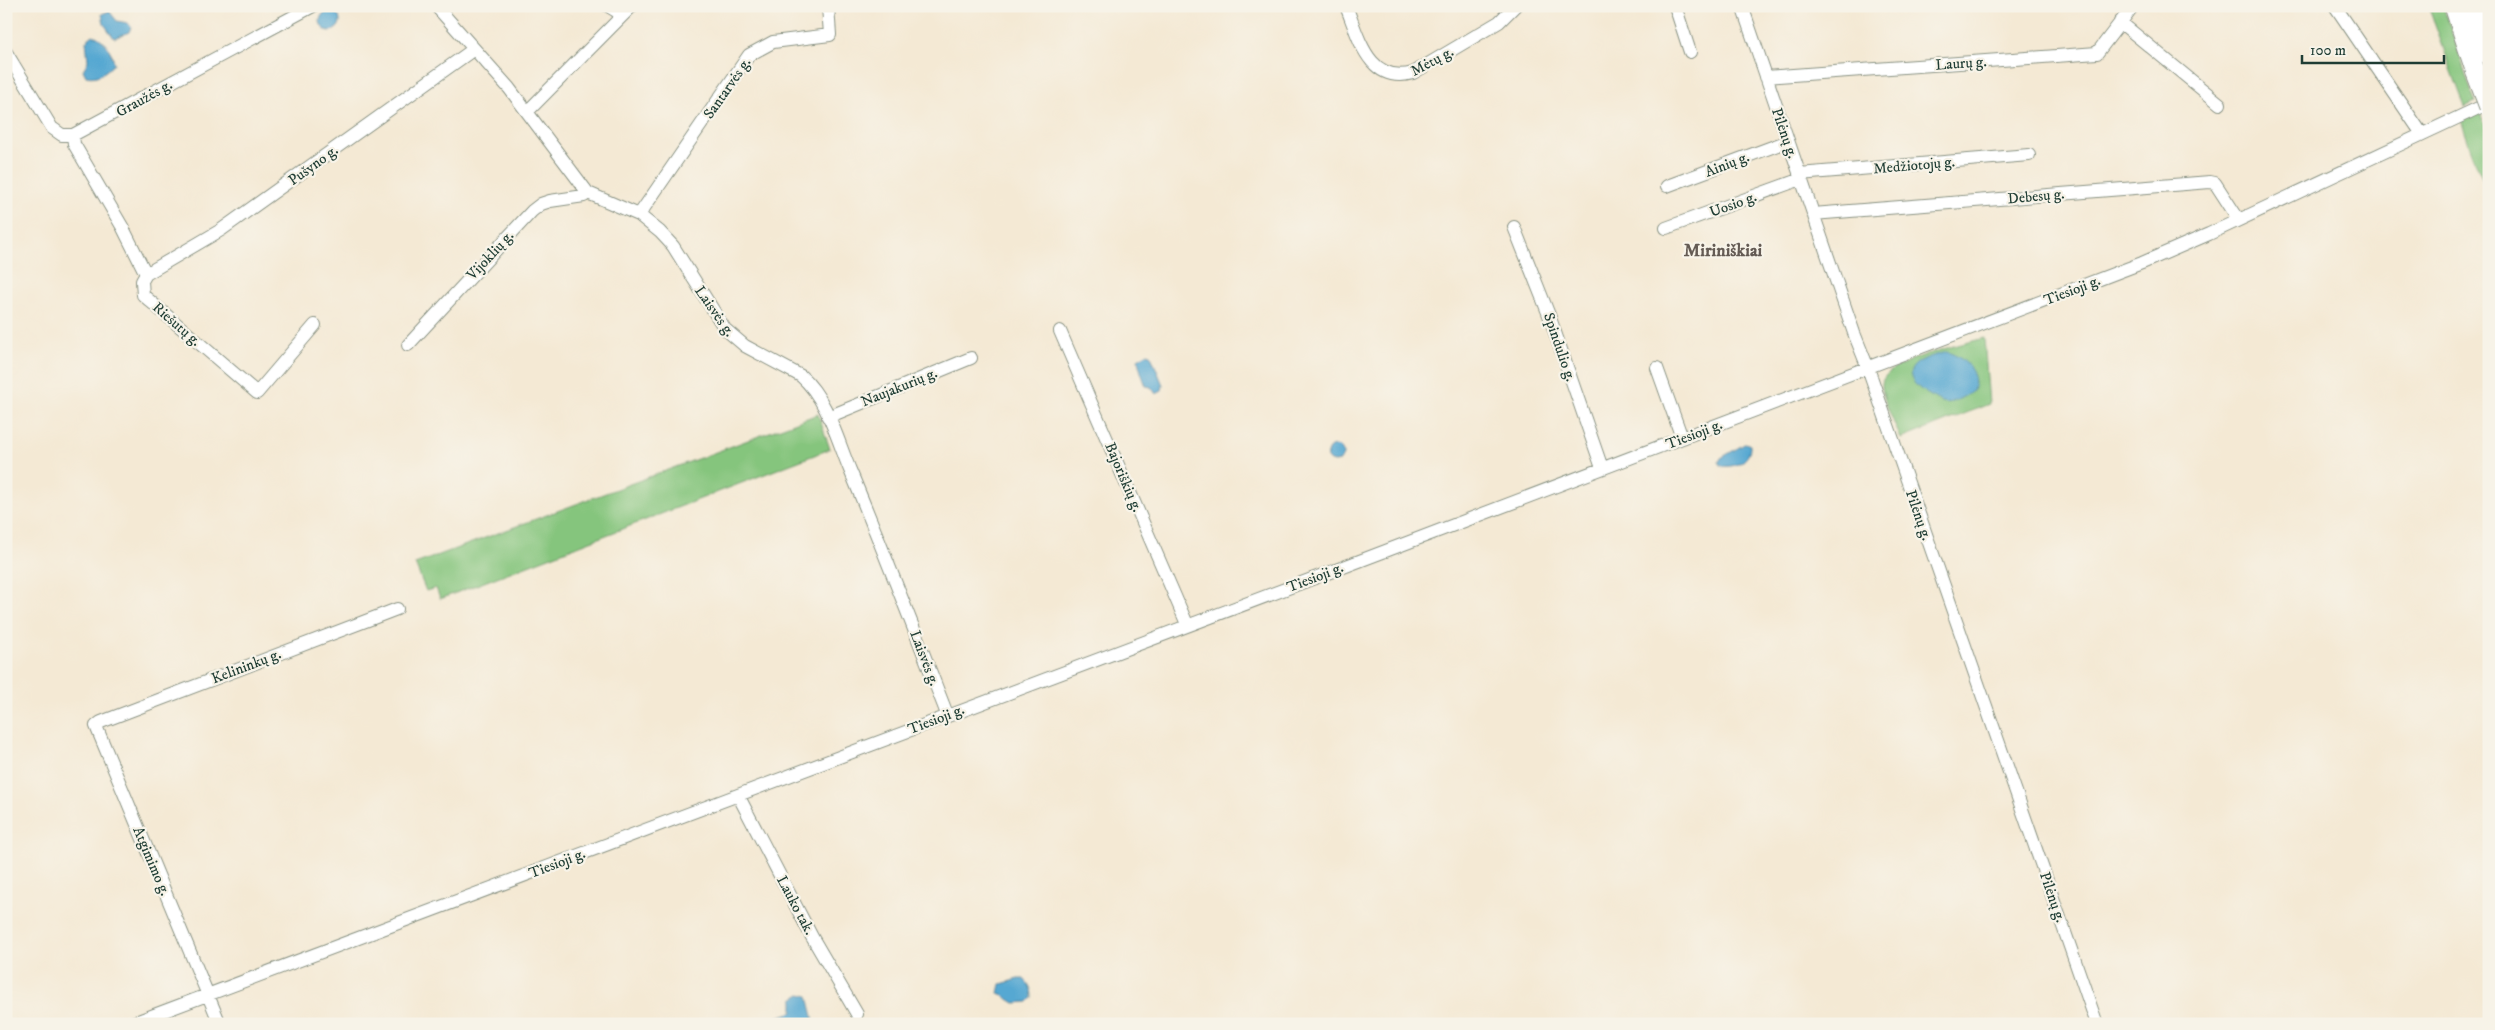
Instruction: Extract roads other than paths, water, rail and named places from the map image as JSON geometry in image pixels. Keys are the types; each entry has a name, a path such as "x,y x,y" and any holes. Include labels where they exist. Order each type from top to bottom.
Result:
{"highway":[{"path":"2454,6 2489,108"},
{"path":"2472,6 2489,55"}],"street":[{"name":"Graužės g.","path":"73,135 313,6"},
{"name":"Laisvės g.","path":"436,6 527,112 588,193 639,215 660,232 673,246 725,329 734,339 801,376 816,394 828,417 884,550 947,714"},
{"path":"608,6 628,11"},
{"name":"Santarvės g.","path":"639,215 749,55 773,42 830,35 828,6"},
{"name":"Mėtų g.","path":"1346,6 1364,48 1375,66 1391,76 1400,77 1413,73 1499,22 1515,6"},
{"path":"1675,6 1690,52"},
{"name":"Pilėnų g.","path":"1742,6 1800,177 2097,1024"},
{"name":"Laurų g.","path":"1766,77 2096,53 2133,6"},
{"path":"2336,6 2422,134"},
{"path":"527,112 628,11"},
{"path":"2120,22 2220,104"},
{"name":"Pušyno g.","path":"146,274 222,230 474,49"},
{"path":"6,52 52,128 62,135 73,135"},
{"name":"Tiesioji g.","path":"130,1024 2142,263 2239,220 2489,103"},
{"name":"Riešutų g.","path":"73,135 74,144 123,228 146,274 142,281 143,295 257,393 315,325"},
{"name":"Ainių g.","path":"1666,186 1788,141"},
{"name":"Medžiotojų g.","path":"1800,177 2029,155"},
{"name":"Uosio g.","path":"1666,228 1800,177"},
{"name":"Debesų g.","path":"1813,214 2210,182 2215,183 2239,220"},
{"name":"Vijoklių g.","path":"408,345 532,210 540,204 584,196 588,193"},
{"name":"Spindulio g.","path":"1514,227 1549,315 1602,468"},
{"name":"Bajoriškių g.","path":"1060,331 1187,624"},
{"name":"Naujakurių g.","path":"828,417 971,358"},
{"path":"1658,368 1682,438"},
{"name":"Kelininkų g.","path":"96,726 101,722 397,609"},
{"name":"Atgimimo g.","path":"96,726 220,1024"},
{"name":"Lauko tak.","path":"738,795 816,944 857,1014"}],"water":[{"path":"109,11 117,21 128,23 131,27 129,32 114,38 104,24 102,14"},
{"path":"326,11 334,11 340,17 340,25 334,31 326,31 320,25 320,17"},
{"path":"93,35 101,39 107,46 114,64 101,74 90,77 86,76 83,70 88,61 86,41"},
{"path":"1947,352 1965,362 1972,372 1975,384 1973,391 1957,400 1945,403 1918,387 1911,377 1911,371 1914,366 1927,358"},
{"path":"1148,353 1163,385 1162,391 1156,394 1151,387 1146,386 1138,359"},
{"path":"1746,443 1750,445 1750,451 1745,459 1732,466 1722,466 1719,462 1721,458"},
{"path":"1335,446 1343,454 1335,462 1327,454"},
{"path":"1024,979 1032,992 1032,998 1028,1002 1015,1003 999,993 1001,984"},
{"path":"801,994 808,996 814,1021 810,1024 775,1024 774,1018 793,1012 793,999"}],"district":[{"name":"Miriniškiai","path":"1723,250"}]}
